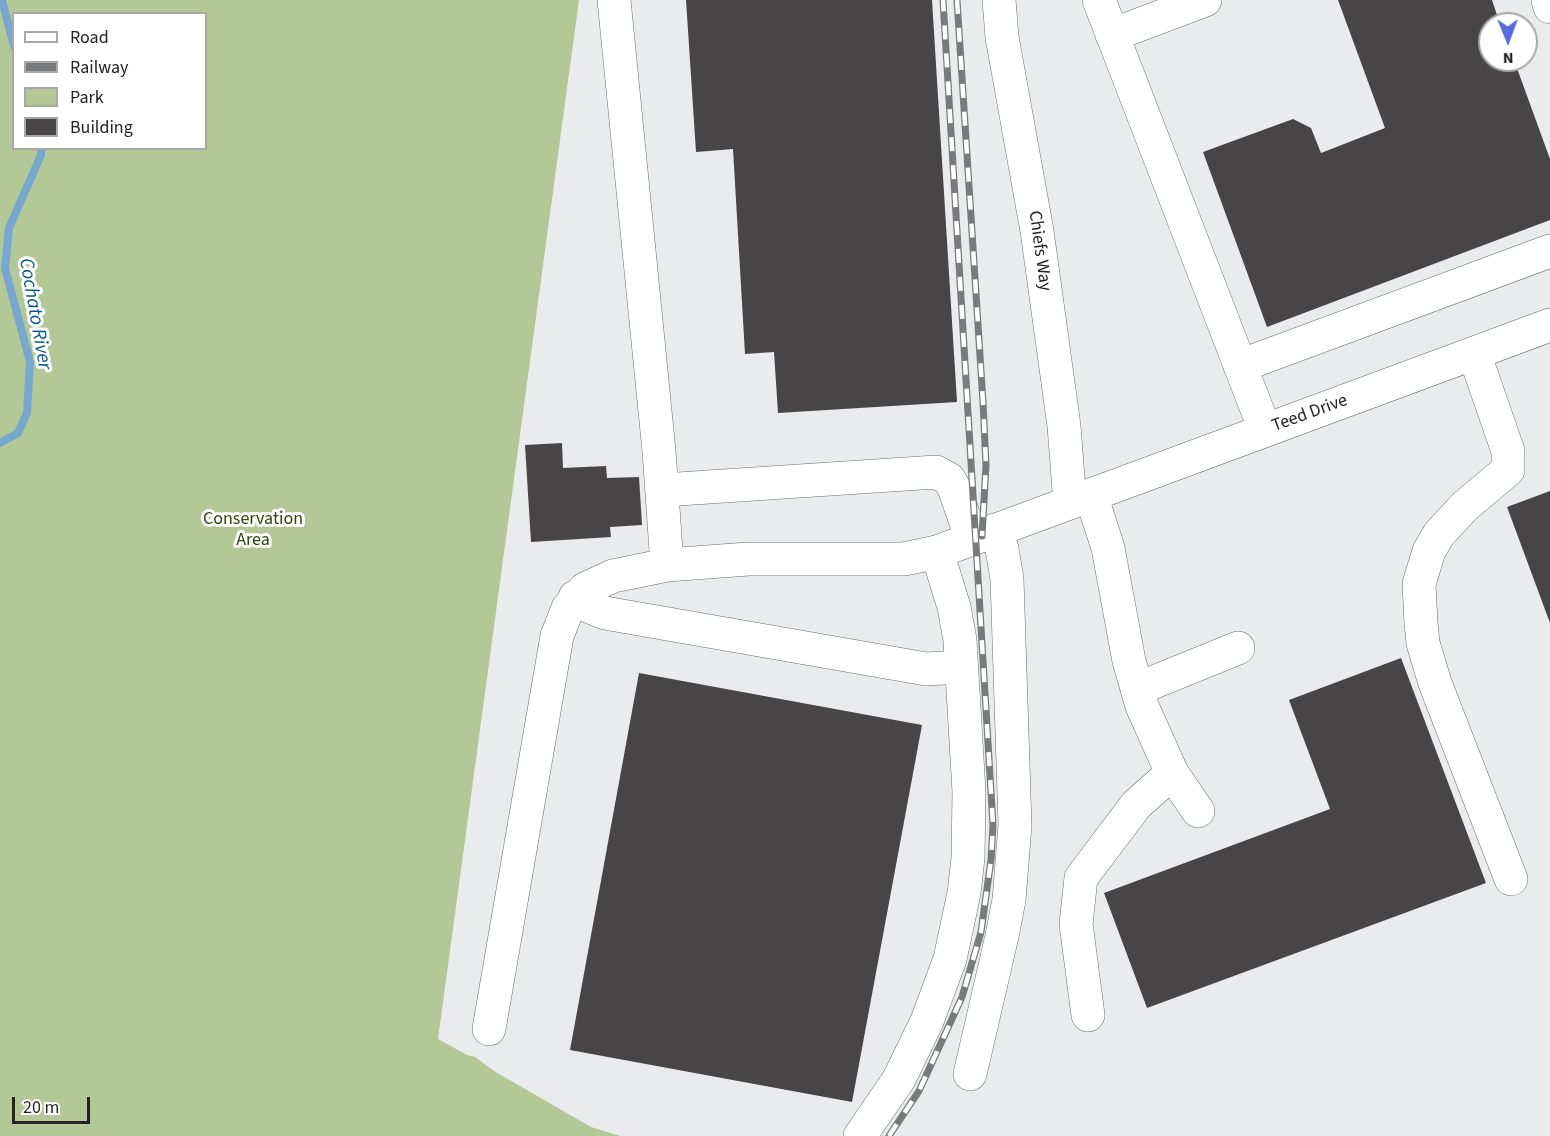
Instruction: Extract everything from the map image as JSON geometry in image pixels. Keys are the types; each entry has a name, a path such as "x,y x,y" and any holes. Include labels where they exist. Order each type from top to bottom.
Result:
{"street":[{"path":"614,0 663,490 667,565"},
{"name":"Chiefs Way","path":"999,0 1002,37 1038,242 1064,426 1080,499 1108,548 1137,689 1150,726 1172,774 1198,811"},
{"path":"1099,0 1265,430"},
{"path":"1113,35 1205,0"},
{"path":"1548,0 1550,7"},
{"path":"1240,366 1550,251"},
{"name":"Teed Drive","path":"575,597 585,589 613,576 667,565 748,559 904,559 937,552 1550,325"},
{"path":"1474,353 1508,451 1508,470 1451,521 1429,551 1419,584 1420,623 1423,643 1435,683 1511,879"},
{"path":"663,490 936,472 949,479 983,535 1004,556 1007,579 1015,825 1007,909 970,1074"},
{"path":"860,1136 899,1079 940,989 958,927 968,858 969,825 962,667 954,607 937,552"},
{"path":"489,1029 557,636 575,597 594,609 616,615 926,669 962,667"},
{"path":"1137,689 1238,648"},
{"path":"1088,1015 1076,924 1081,878 1086,867 1136,805 1161,781 1172,774"}],"green space":[{"name":"Conservation Area","path":"0,0 579,0 438,1039 475,1057 494,1071 591,1127 620,1136 0,1136"}],"building":[{"path":"686,0 932,0 957,402 778,413 774,352 745,354 733,149 696,152"},
{"path":"1338,0 1492,0 1496,12 1478,12 1478,72 1518,72 1550,159 1550,220 1267,327 1203,152 1293,119 1311,128 1321,153 1385,128"},
{"path":"562,443 563,468 606,466 607,478 639,477 642,525 610,527 611,537 531,542 525,445"},
{"path":"1550,491 1550,623 1507,507"},
{"path":"1401,658 1486,883 1147,1008 1104,893 1330,809 1289,700"},
{"path":"639,673 922,725 852,1102 570,1050"}],"waterway":[{"name":"Cochato River","path":"2,0 12,38"},
{"name":"Cochato River","path":"0,443 18,433 27,413 30,362 5,268 9,228 41,155 41,150"}],"railway":[{"path":"889,1136 919,1091 962,997 981,932 991,860 993,825 943,0"},
{"path":"957,0 986,465 982,536"}]}
